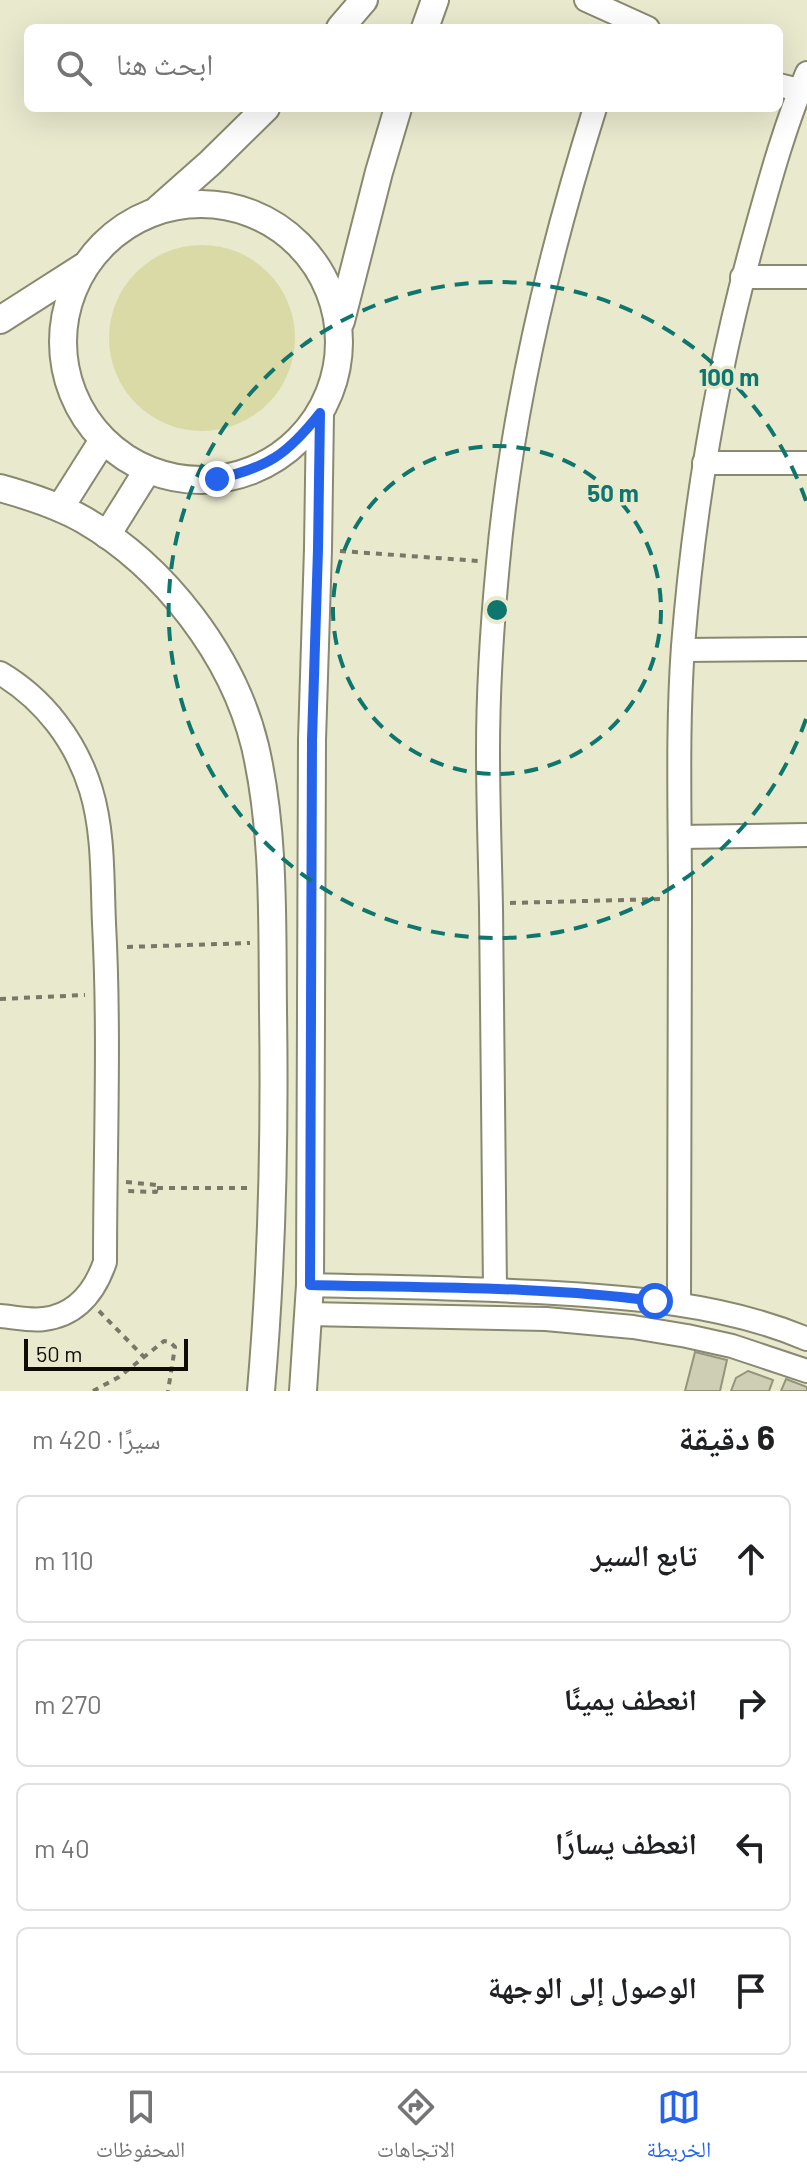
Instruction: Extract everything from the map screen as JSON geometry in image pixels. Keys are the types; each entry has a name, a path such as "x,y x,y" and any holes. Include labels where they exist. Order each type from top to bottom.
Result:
{"street":[{"path":"343,24 364,0"},
{"path":"426,24 435,0"},
{"path":"586,0 628,15"},
{"path":"679,1304 679,745 691,556 721,370 742,277 798,85"},
{"path":"158,209 194,203 229,206 262,217 292,237 316,263 332,294 339,328 339,358 332,386 320,413 300,438 276,458 247,472 217,479 185,479 147,471 103,440 83,414 69,385 63,354 64,323 71,293 86,265 106,241 158,209 262,112"},
{"path":"339,328 397,112"},
{"path":"495,1290 488,750 498,562 516,423 544,286 567,195 594,112"},
{"path":"0,320 86,265"},
{"path":"742,277 807,277"},
{"path":"303,1391 310,1285 312,740 320,413"},
{"path":"60,508 103,440"},
{"path":"704,463 807,463"},
{"path":"107,535 147,471"},
{"path":"0,488 60,508 107,535 158,579 189,613 216,652 237,694 254,744 264,797 271,869 275,1115 269,1296 261,1391"},
{"path":"683,650 807,649"},
{"path":"0,673 18,684 50,713 75,750 91,790 100,833 107,994 105,1262 99,1282 87,1298 67,1313 44,1319 0,1316"},
{"path":"680,837 807,835"},
{"path":"310,1285 495,1290 631,1298 679,1304 740,1318 807,1339"},
{"path":"383,1314 385,1287"},
{"path":"546,1319 547,1293"},
{"path":"308,1314 546,1319 633,1327 732,1346 807,1371"}],"path":[{"path":"318,549 498,562"},
{"path":"491,903 680,898"},
{"path":"106,948 272,942"},
{"path":"0,999 107,994"},
{"path":"105,1185 156,1192 157,1188 274,1188"},
{"path":"87,1298 145,1358"},
{"path":"93,1391 119,1377 164,1341 175,1347 168,1391"}],"green space":[{"path":"202,245 238,252 268,272 288,302 295,338 288,374 268,404 238,424 202,431 166,424 136,404 116,374 109,338 116,302 136,272 166,252"}],"building":[{"path":"695,1352 727,1360 720,1391 685,1391"},
{"path":"748,1371 773,1380 769,1391 731,1391 736,1378"},
{"path":"786,1379 807,1387 807,1391 781,1391"}],"route":[{"path":"217,479 247,472 276,458 300,438 320,413 312,740 310,1285 495,1290 655,1301"}]}
